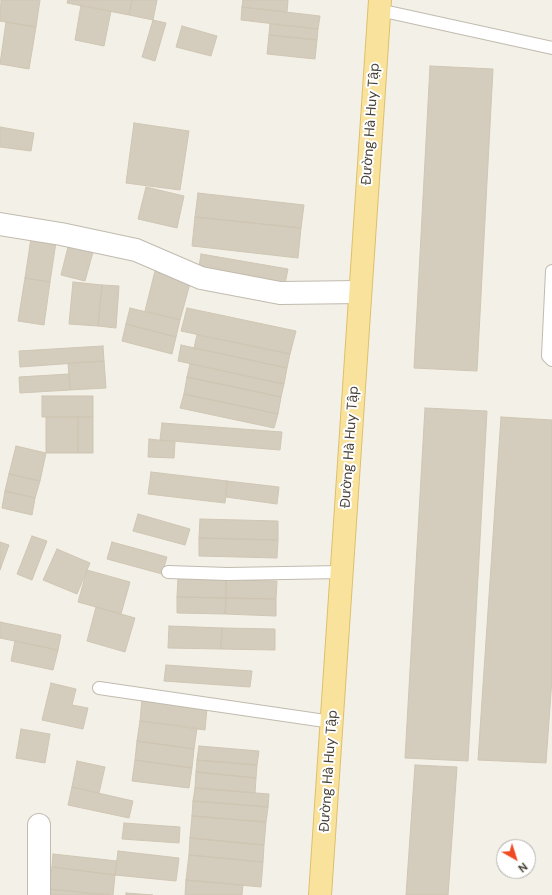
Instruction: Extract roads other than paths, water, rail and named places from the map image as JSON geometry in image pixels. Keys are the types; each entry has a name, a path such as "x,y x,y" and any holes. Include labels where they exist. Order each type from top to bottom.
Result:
{"main road":[{"name":"Đường Hà Huy Tập","path":"320,895 379,5"}],"street":[{"path":"0,224 61,234 136,250 201,278 280,293 360,292"},
{"path":"39,825 39,895"}],"lane":[{"path":"379,5 552,48"},
{"path":"552,271 548,356 552,360"},
{"path":"168,572 228,574 342,572"},
{"path":"99,688 332,722"}]}
